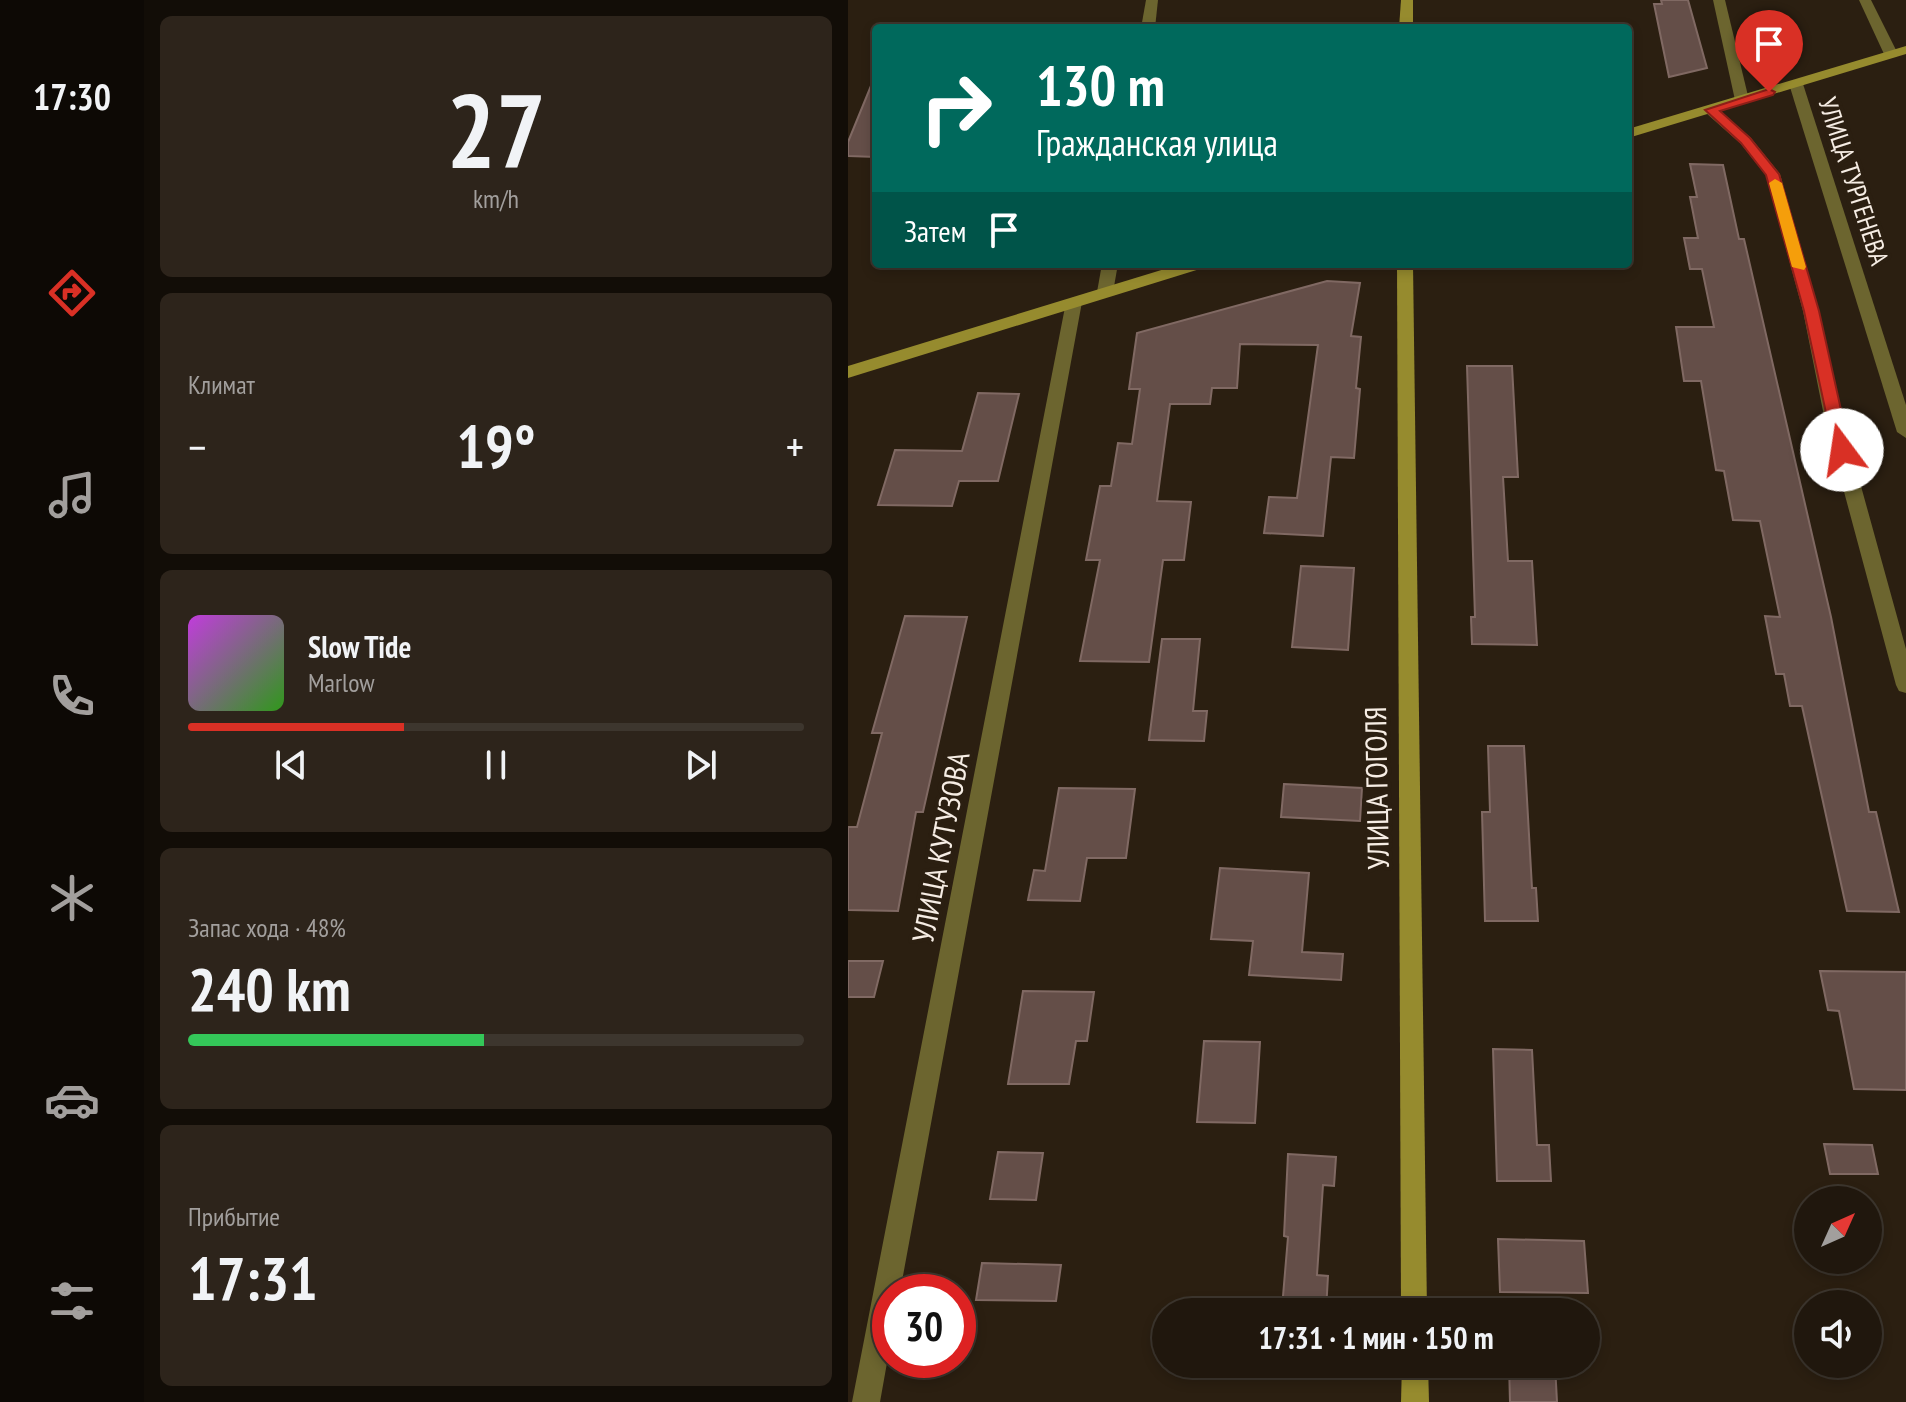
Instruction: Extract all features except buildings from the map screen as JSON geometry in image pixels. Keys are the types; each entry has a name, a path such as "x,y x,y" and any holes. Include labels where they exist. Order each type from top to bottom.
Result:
{"main road":[{"path":"1406,24 1407,0"},
{"path":"1632,133 1906,50"},
{"path":"848,372 1185,268"},
{"name":"УЛИЦА ГОГОЛЯ","path":"1405,268 1414,1298"},
{"path":"1415,1378 1415,1402"}],"street":[{"path":"1149,24 1152,0"},
{"path":"1719,0 1742,100"},
{"path":"1865,0 1891,54"},
{"name":"УЛИЦА ТУРГЕНЕВА","path":"1796,84 1906,432"},
{"path":"1711,110 1746,141 1773,174 1811,311 1834,421 1906,685"},
{"path":"1105,292 1109,268"},
{"name":"УЛИЦА КУТУЗОВА","path":"866,1402 1074,302"}],"slow traffic":[{"path":"1775,183 1799,267"}],"route":[{"path":"1769,92 1711,110 1746,141 1773,174 1811,311 1842,450"}]}
